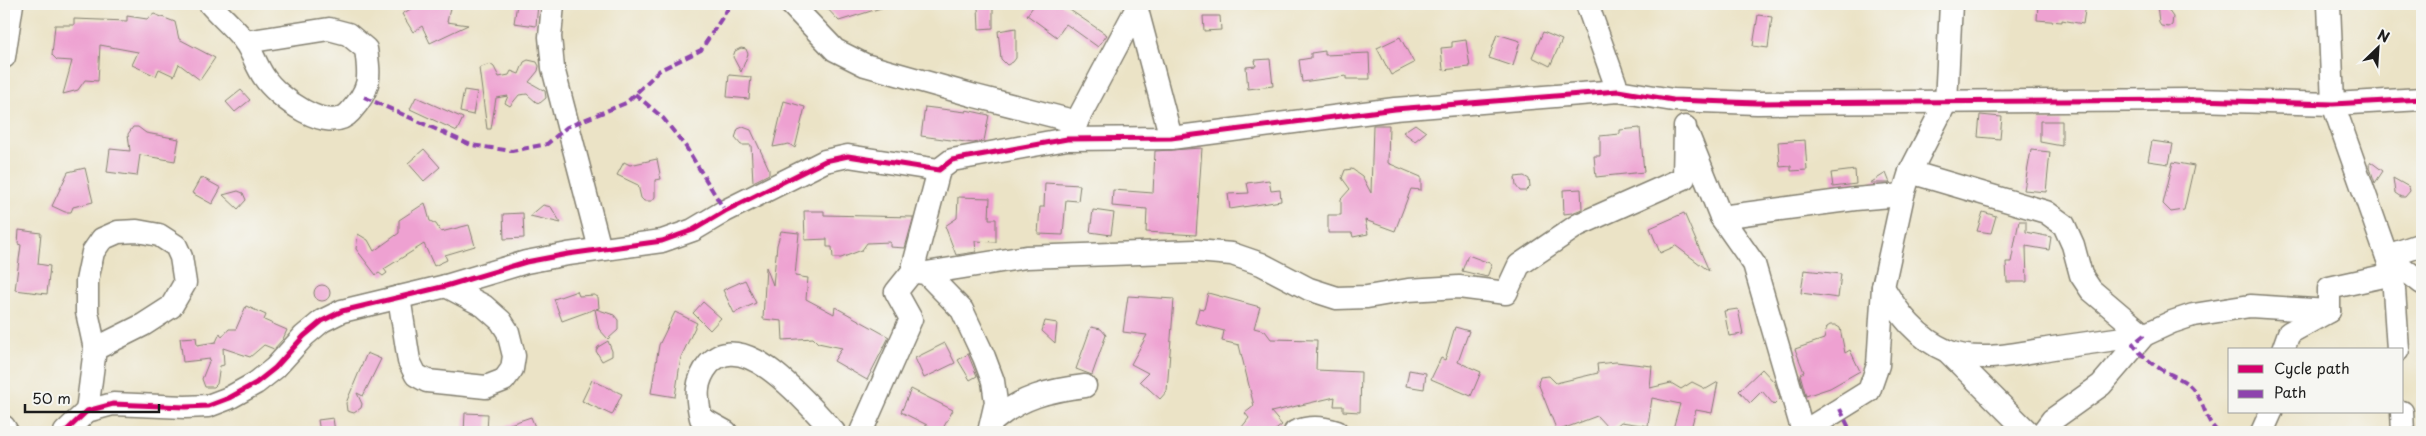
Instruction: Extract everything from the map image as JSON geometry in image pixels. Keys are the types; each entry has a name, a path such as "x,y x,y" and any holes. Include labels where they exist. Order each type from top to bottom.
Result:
{"street":[{"path":"4,56 12,4"},
{"path":"210,4 245,42 264,78 274,90 299,109 329,120 348,115 364,96 369,73 366,49 348,34 329,29 245,42"},
{"path":"553,4 550,37 553,68 600,249"},
{"path":"791,4 835,50 865,65 975,96 1072,130 1171,138 1396,109 1618,91 1673,100 1757,102 2195,100 2334,104 2422,99"},
{"path":"1673,100 1721,217 1754,264 1803,432 1869,390 1878,365 1883,287 1903,195 1910,172 1946,102 1950,4"},
{"path":"2329,4 2334,104 2390,265 2398,348"},
{"path":"919,272 940,170 952,160 1072,130 1138,7"},
{"path":"1138,7 1171,138"},
{"path":"1595,7 1618,91"},
{"path":"861,432 911,319 896,292 919,272 1026,257 1196,251 1232,254 1261,264 1309,289 1337,298 1367,297 1408,290 1459,287 1506,293 1519,265 1578,225 1684,178 1685,127"},
{"path":"65,432 87,410 113,404 208,406 229,398 256,383 275,368 304,336 322,321 342,310 446,286 526,262 600,249 662,241 693,230 725,210 825,161 848,156 940,170"},
{"path":"1910,172 2046,212 2064,225 2073,245 2081,275 2091,290 2144,335"},
{"path":"1721,217 1855,199 1903,195"},
{"path":"87,410 95,349 87,312 87,282 94,252 102,239 118,232 137,231 159,235 176,246 181,257 185,283 171,307 143,325 95,349"},
{"path":"2329,311 2329,288 2390,265 2422,244"},
{"path":"2390,265 2422,283"},
{"path":"919,272 962,310 984,357 993,381 996,402 991,427"},
{"path":"399,297 409,361 416,375 427,381 486,387 504,380 512,369 514,356 508,332 502,321 484,306 446,286"},
{"path":"1883,287 1899,314 1913,329 1947,351 2028,432"},
{"path":"1947,351 1967,355 1998,356 2144,335 2193,316 2250,306 2329,311"},
{"path":"2284,348 2289,333 2329,311"},
{"path":"2043,432 2052,420 2101,385 2144,335"},
{"path":"726,432 701,418 696,398 700,375 715,358 736,353 758,360 790,385 834,432"},
{"path":"991,427 1008,408 1032,396 1054,389 1085,386"},
{"path":"2262,432 2270,414"},
{"path":"2402,414 2403,432"},
{"path":"4,427 7,432"},
{"path":"1295,432 1302,429 1324,428 1337,432"}],"building":[{"path":"419,4 451,4 447,22 468,25 430,43 422,26 413,32 402,14"},
{"path":"517,4 538,4 536,26 514,23"},
{"path":"823,4 883,4 884,7 839,21"},
{"path":"1035,4 1061,4 1107,35 1098,47 1066,24 1057,37 1027,15"},
{"path":"2038,4 2086,4 2083,24 2062,20 2062,22 2037,20"},
{"path":"2157,4 2164,4 2173,17 2172,25 2169,27 2161,26 2159,23"},
{"path":"978,7 993,7 993,28 979,29"},
{"path":"154,14 175,22 179,39 215,58 200,80 179,64 174,76 159,69 156,76 132,65 138,52 100,45 98,81 85,80 78,90 63,94 72,61 57,60 52,55 55,25 74,25 74,19 127,21 127,16 147,19"},
{"path":"1758,15 1772,17 1768,48 1753,46"},
{"path":"1203,16 1220,16 1221,30 1204,31"},
{"path":"1016,28 1016,58 1007,65 1001,59 998,31"},
{"path":"1543,32 1562,40 1550,66 1532,57"},
{"path":"1497,34 1520,41 1513,66 1489,58"},
{"path":"1400,37 1414,63 1391,75 1377,48"},
{"path":"1466,40 1470,67 1443,70 1441,48 1452,47 1452,42"},
{"path":"741,48 746,49 748,54 741,72 733,57 735,51"},
{"path":"1325,51 1325,55 1369,53 1370,79 1346,79 1346,76 1302,82 1299,60 1311,58 1311,53"},
{"path":"1270,59 1273,86 1248,89 1246,67 1256,66 1255,60"},
{"path":"528,60 537,62 539,66 538,71 529,82 545,91 546,98 540,103 527,94 519,95 510,106 505,103 508,96 496,98 491,129 487,129 479,68 490,64 494,67 499,77 509,75 511,71 519,74 524,62"},
{"path":"729,75 751,77 749,99 727,97"},
{"path":"241,90 250,100 235,112 226,102"},
{"path":"464,90 477,92 473,115 460,112"},
{"path":"416,97 463,118 457,131 410,109"},
{"path":"784,101 805,107 795,148 789,144 773,147"},
{"path":"925,107 966,112 966,110 989,115 984,141 973,143 921,136"},
{"path":"1980,115 2002,117 2000,139 1978,137"},
{"path":"2040,121 2062,121 2062,146 2040,142"},
{"path":"1415,124 1426,132 1415,141 1403,132"},
{"path":"1373,125 1389,125 1388,163 1421,177 1421,190 1411,189 1395,231 1365,220 1368,234 1353,237 1352,233 1328,233 1328,215 1341,215 1341,199 1350,189 1342,178 1345,170 1352,169 1362,176 1371,193"},
{"path":"133,127 138,127 146,133 179,139 175,161 140,155 137,176 107,172 110,149 130,151 128,134"},
{"path":"743,127 751,130 769,169 769,174 753,182 751,145 741,145 735,138 738,129"},
{"path":"1640,128 1644,172 1596,177 1594,156 1600,156 1600,136 1620,134 1620,130"},
{"path":"1805,140 1807,170 1791,171 1791,166 1780,167 1778,142"},
{"path":"2152,141 2173,144 2169,164 2148,161"},
{"path":"1202,148 1196,235 1146,232 1147,209 1112,206 1113,190 1153,193 1155,151"},
{"path":"424,149 440,167 424,181 408,163"},
{"path":"2031,150 2050,152 2046,192 2024,190"},
{"path":"657,159 661,179 655,180 655,197 652,201 644,201 641,198 638,185 617,175 624,162 630,165"},
{"path":"2173,162 2194,166 2184,210 2171,212 2163,204"},
{"path":"2371,162 2383,171 2375,183 2369,165"},
{"path":"85,168 93,202 73,207 71,212 65,212 52,206 68,172"},
{"path":"1855,170 1856,184 1833,187 1831,173"},
{"path":"1886,173 1890,183 1870,183"},
{"path":"1524,176 1529,179 1530,187 1526,191 1520,191 1516,186 1515,177"},
{"path":"201,177 221,188 212,204 192,193"},
{"path":"2393,178 2409,187 2410,191 2405,197 2395,193"},
{"path":"1269,180 1271,191 1280,190 1281,201 1230,209 1228,194 1249,193 1247,183"},
{"path":"1045,183 1080,185 1078,201 1066,200 1063,235 1038,234 1040,207 1044,207"},
{"path":"1581,189 1582,209 1564,214 1563,190"},
{"path":"238,191 243,193 246,200 238,209 223,195"},
{"path":"958,197 990,198 989,219 996,219 996,242 975,241 976,252 956,255 945,226 957,218"},
{"path":"425,203 430,221 436,224 441,232 469,225 475,246 445,255 447,260 434,266 424,244 384,269 387,273 383,276 379,273 376,275 356,249 358,234 368,240 374,251 399,233 399,220"},
{"path":"543,205 551,207 561,223 530,216"},
{"path":"1093,210 1114,213 1111,235 1090,232"},
{"path":"804,211 824,211 824,215 913,217 913,219 905,248 890,247 890,242 867,243 862,250 841,258 833,258 832,247 827,247 827,239 805,240"},
{"path":"1983,212 1996,216 1991,233 1977,231"},
{"path":"523,213 524,238 504,239 503,214"},
{"path":"1684,213 1709,271 1676,246 1660,253 1650,228"},
{"path":"2019,221 2026,221 2026,232 2051,237 2049,250 2026,246 2027,282 2007,282 2006,262 2011,262"},
{"path":"19,230 41,233 38,264 50,266 47,294 15,290 21,245 18,244"},
{"path":"781,231 799,233 795,276 808,278 806,299 834,314 835,307 889,337 867,380 834,361 842,348 818,343 813,338 783,340 782,321 763,319 766,267 773,285 777,245"},
{"path":"1468,255 1492,264 1487,277 1462,271"},
{"path":"1804,270 1841,274 1838,298 1801,293"},
{"path":"745,280 756,303 734,313 723,290"},
{"path":"322,285 330,293 322,301 314,293"},
{"path":"577,291 579,296 594,295 598,297 599,308 596,309 614,315 618,320 618,330 608,339 599,329 595,309 562,321 554,299"},
{"path":"1208,293 1260,307 1254,328 1265,331 1271,339 1317,340 1316,370 1361,372 1360,412 1343,411 1343,406 1334,406 1335,397 1271,412 1282,425 1273,432 1238,432 1249,418 1245,413 1254,406 1239,345 1222,341 1224,331 1195,323 1199,308 1204,309"},
{"path":"1128,296 1174,299 1167,391 1160,399 1140,381 1148,373 1131,364 1147,335 1123,332"},
{"path":"703,302 721,318 710,330 693,313"},
{"path":"246,306 266,315 264,320 287,330 283,339 274,349 264,345 250,357 223,348 224,365 220,366 217,384 214,387 205,387 202,379 210,359 183,362 180,338 196,337 197,345 216,342 220,333 222,337 229,329 236,329"},
{"path":"1738,309 1743,334 1729,336 1724,311"},
{"path":"675,312 697,323 681,357 675,397 651,393 659,345"},
{"path":"1045,321 1057,323 1055,343 1042,331"},
{"path":"1830,325 1840,328 1845,353 1850,350 1860,371 1830,388 1806,396 1800,374 1804,372 1795,349 1824,339 1827,327"},
{"path":"1091,327 1101,329 1106,335 1092,375 1076,369"},
{"path":"1455,327 1469,331 1458,362 1481,372 1471,396 1431,379 1441,358 1445,360"},
{"path":"608,341 612,356 602,361 596,351 598,347"},
{"path":"945,343 955,363 924,378 915,358"},
{"path":"367,353 381,359 363,396 357,393 362,404 361,408 354,413 347,411 346,403"},
{"path":"968,354 977,376 970,380 958,360"},
{"path":"1616,362 1652,366 1650,388 1671,383 1681,389 1692,382 1706,389 1718,382 1712,413 1696,410 1690,432 1672,432 1680,404 1652,398 1648,426 1621,422 1615,427 1608,428 1597,416 1557,431 1538,383 1540,377 1549,376 1556,383 1598,373 1597,364"},
{"path":"1762,369 1775,383 1780,399 1774,405 1762,391 1750,403 1739,391"},
{"path":"1409,370 1426,373 1424,389 1406,386"},
{"path":"592,380 622,394 612,415 582,401"},
{"path":"911,389 953,410 941,432 901,412"},
{"path":"465,413 488,414 487,432 464,432"},
{"path":"531,417 537,432 493,432 492,430"},
{"path":"333,418 335,432 320,432 318,420"}],"marked path":[{"path":"364,97 471,145 512,151 547,144 567,127 626,103 660,70 701,50 731,4"},
{"path":"635,94 663,118 686,147 725,211"},
{"path":"2144,335 2133,344 2136,348 2155,365 2192,388 2199,397 2210,422 2218,432"},
{"path":"1840,409 1851,432"}],"cycle path":[{"path":"65,432 87,411 113,404 208,406 229,398 256,383 275,368 304,336 322,321 342,311 446,286 526,262 662,241 693,230 725,211 825,161 848,156 939,170 952,160 1067,139 1171,138 1395,109 1618,91 1673,100 1757,103 2195,100 2333,104 2422,99"}]}
